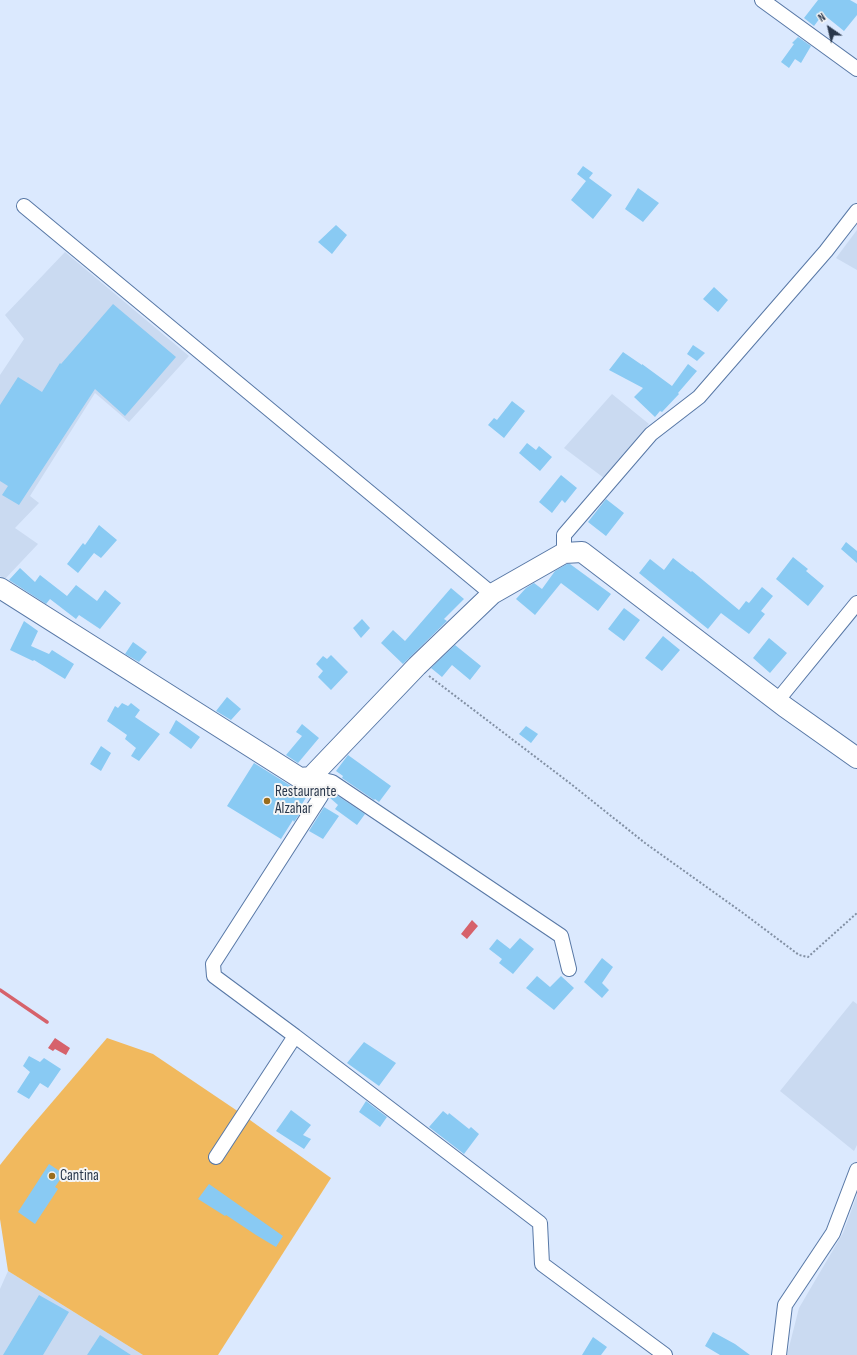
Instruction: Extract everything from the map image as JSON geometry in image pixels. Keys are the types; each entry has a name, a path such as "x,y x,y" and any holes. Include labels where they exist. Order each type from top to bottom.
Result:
{"main road":[{"path":"0,588 300,778 311,777 417,666 492,594 564,552 582,552 777,701 857,758"}],"street":[{"path":"762,0 857,69"},
{"path":"24,206 492,594"},
{"path":"564,552 564,536 651,434 699,397 826,251 857,211"},
{"path":"777,701 857,604"},
{"path":"311,777 332,782 561,936 569,969"},
{"path":"311,777 321,796 212,964 214,976 540,1223 542,1264 665,1355"},
{"path":"216,1157 295,1036"},
{"path":"780,1355 785,1305 833,1234 857,1170"}],"path":[{"path":"417,666 571,784 645,844 743,913 799,956 808,957 857,913"}],"shaded area":[{"path":"857,230 857,270 836,258"},
{"path":"65,252 189,356 129,422 95,393 30,496 39,503 15,528 38,544 4,580 0,576 0,375 24,339 5,315"},
{"path":"612,394 649,424 604,478 564,448"},
{"path":"472,920 478,926 467,939 461,934"},
{"path":"853,1001 857,1004 857,1145 854,1151 780,1091"},
{"path":"55,1038 70,1048 66,1055 55,1049 53,1051 48,1048"},
{"path":"107,1038 153,1054 236,1110 331,1178 218,1355 143,1355 8,1271 0,1219 0,1165"},
{"path":"857,1195 857,1355 787,1355 799,1308 843,1233"},
{"path":"8,1271 143,1355 0,1355 0,1289"}],"building":[{"path":"818,0 850,0 857,4 857,15 844,31 823,14 814,26 804,18"},
{"path":"798,37 811,46 801,63 795,59 789,68 781,62 794,44 792,43"},
{"path":"583,166 593,173 589,178 612,195 593,219 571,200 586,181 577,174"},
{"path":"638,188 659,203 643,222 625,209"},
{"path":"336,225 347,235 332,254 318,242"},
{"path":"714,287 728,300 718,312 703,299"},
{"path":"113,304 176,357 125,416 95,389 19,505 2,495 8,486 0,481 0,405 18,377 42,392 60,363 61,364"},
{"path":"693,345 705,353 697,361 687,354"},
{"path":"623,352 672,386 688,364 697,371 678,393 679,394 662,412 660,411 655,417 634,397 643,388 609,370"},
{"path":"512,401 525,411 504,438 488,425 494,418 497,420"},
{"path":"527,443 536,450 539,446 552,457 540,471 519,453"},
{"path":"561,475 577,488 565,503 562,500 552,513 539,502"},
{"path":"606,499 624,513 606,536 588,522"},
{"path":"99,525 117,540 101,558 94,553 78,573 67,564 83,543 85,545"},
{"path":"846,542 857,551 857,563 841,549"},
{"path":"793,557 808,569 806,571 824,586 808,606 776,579"},
{"path":"673,558 691,572 692,571 739,610 746,601 749,603 762,587 773,596 761,611 765,614 749,634 721,613 708,629 639,573 650,559 664,570"},
{"path":"567,564 570,564 611,594 598,611 561,583 535,615 516,599 526,588 534,583 542,589 555,571"},
{"path":"20,568 35,582 40,575 67,596 76,585 97,601 105,590 121,603 100,629 79,615 76,619 50,599 46,604 9,580"},
{"path":"451,588 464,599 444,619 447,621 403,664 381,643 393,630 405,641"},
{"path":"624,608 640,620 624,641 608,629"},
{"path":"362,619 370,628 361,638 353,628"},
{"path":"24,621 38,631 31,646 49,654 52,650 74,664 65,679 34,660 33,661 10,650"},
{"path":"663,636 680,650 662,671 645,658"},
{"path":"769,638 787,653 770,673 753,658"},
{"path":"133,642 147,652 139,662 125,654"},
{"path":"455,645 481,666 470,680 452,665 442,677 431,668"},
{"path":"331,655 348,672 331,690 318,677 323,671 316,664 323,656 327,659"},
{"path":"227,697 241,709 231,720 216,711"},
{"path":"122,703 128,706 131,703 140,710 135,717 160,734 139,761 131,756 136,748 125,739 127,735 107,721 115,706 118,708"},
{"path":"176,720 200,737 191,749 169,733"},
{"path":"302,724 319,738 298,763 286,755 302,736 296,732"},
{"path":"526,726 538,734 531,743 519,734"},
{"path":"101,746 111,753 101,771 90,764"},
{"path":"348,755 391,786 379,802 342,778 343,776 336,771"},
{"name":"Restaurante Alzahar","path":"254,763 307,796 302,804 305,806 294,822 293,820 281,839 227,806"},
{"path":"332,792 365,814 357,825 335,809 338,805 329,797"},
{"path":"324,807 339,816 323,839 309,831"},
{"path":"520,938 534,949 513,974 499,963 502,959 489,949 497,939 510,949"},
{"path":"602,958 613,967 602,983 609,990 602,998 584,982"},
{"path":"537,976 550,987 561,976 574,988 554,1010 526,988"},
{"path":"364,1042 396,1063 379,1086 347,1063"},
{"path":"29,1056 40,1062 44,1058 61,1069 48,1088 40,1083 29,1099 17,1092 30,1072 23,1066"},
{"path":"366,1101 387,1117 380,1127 359,1112"},
{"path":"291,1110 311,1125 303,1135 311,1139 304,1149 276,1131"},
{"path":"443,1111 448,1115 449,1113 469,1129 471,1127 479,1134 464,1154 429,1127"},
{"path":"49,1164 64,1174 55,1187 58,1189 35,1224 18,1212"},
{"path":"209,1184 283,1236 276,1247 198,1199"},
{"path":"39,1295 69,1312 43,1355 3,1355"},
{"path":"713,1332 735,1344 750,1355 720,1355 705,1346"},
{"path":"100,1335 131,1355 87,1355"},
{"path":"593,1337 607,1347 601,1355 582,1355"}],"waterway":[{"path":"0,990 47,1022"}],"place":[{"name":"Restaurante Alzahar","path":"267,801"},
{"name":"Cantina","path":"52,1176"}]}
